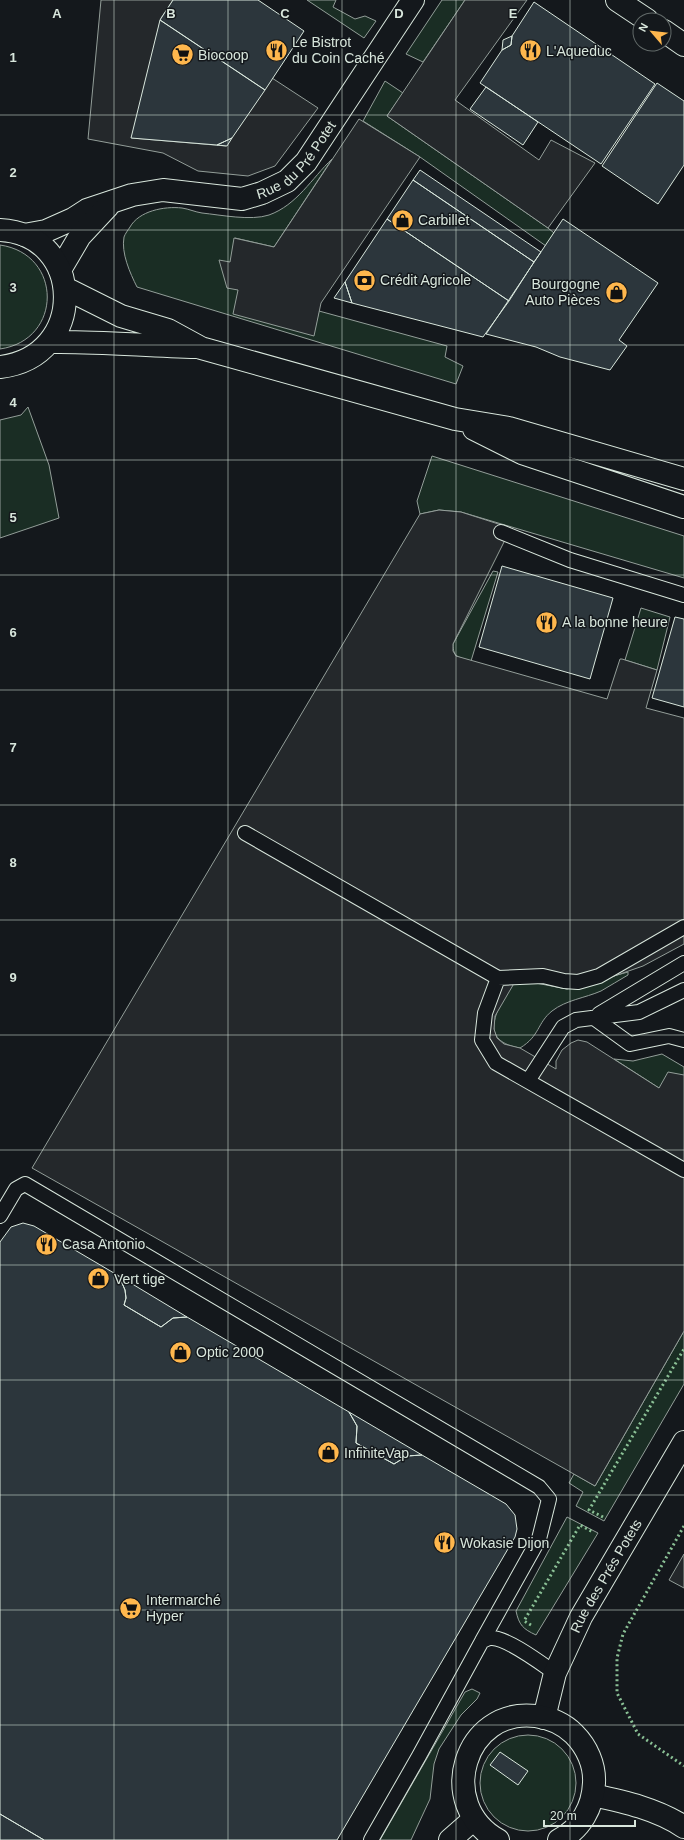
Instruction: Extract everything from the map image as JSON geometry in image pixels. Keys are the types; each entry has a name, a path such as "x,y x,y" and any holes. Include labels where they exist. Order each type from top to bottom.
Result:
{"street":[{"name":"Rue du Pré Potet","path":"24,235 46,231 73,219 88,210 112,200 132,195 163,190 242,199 262,193 286,181 306,162 413,0"},
{"path":"617,0 635,12"},
{"path":"672,37 684,45"},
{"path":"63,279 80,236 112,200"},
{"path":"0,230 24,235 38,243 50,254 63,279 65,311 59,328 50,342 32,357 10,366 0,367"},
{"path":"63,279 121,316 168,330 201,348 455,419 509,428 684,479"},
{"path":"50,342 82,342 201,348"},
{"path":"455,419 522,454 684,507"},
{"name":"Rue des Prés Potets","path":"544,1718 555,1673 581,1617 684,1442"},
{"path":"498,1840 490,1836 474,1819 469,1810 463,1790 464,1768 471,1749 485,1732 503,1721 523,1716 553,1720 569,1729 587,1750 594,1777 593,1795 588,1810 580,1823 569,1834 559,1840"},
{"path":"593,1795 639,1806 658,1813 684,1827"},
{"path":"450,1840 474,1819"}],"lane":[{"path":"501,532 570,560 684,595"},
{"path":"245,833 498,978 543,976 564,981 578,982 599,976 684,927"},
{"path":"594,1018 684,963"},
{"path":"498,978 485,1013 482,1040 496,1063 684,1170"},
{"path":"528,1081 563,1027 576,1020 639,1012 684,990"},
{"path":"594,1018 630,1044 669,1036 684,1040"},
{"path":"0,1216 16,1189 25,1184 540,1487 549,1499 539,1539 371,1840"},
{"path":"482,1641 490,1638 497,1638 514,1646 555,1673"}],"green space":[{"path":"307,0 336,0 333,7 355,19 365,16 376,21 364,38"},
{"path":"442,0 465,0 423,62 406,54"},
{"path":"385,81 403,93 387,116 548,228 554,233 546,246 420,157 363,121"},
{"path":"332,159 274,247 235,238 238,290 313,335 319,311 447,346 445,357 463,366 456,384 137,287 127,263 123,243 126,233 139,217 146,213 168,208 185,208 202,213 236,217 254,218 269,215 279,211 296,198"},
{"path":"0,245 21,252 35,264 44,279 47,297 44,315 35,330 21,342 0,349"},
{"path":"28,407 49,465 59,518 0,538 0,420 21,415"},
{"path":"432,456 684,536 684,578 461,512 439,510 420,514 417,501"},
{"path":"493,571 498,572 471,661 460,658 454,652 453,644"},
{"path":"641,608 670,617 657,670 625,660"},
{"path":"628,972 628,975 601,991 557,1007 543,1020 531,1039 520,1048 506,1044 497,1037 494,1029 498,1010 515,980 520,979 567,989"},
{"path":"662,1054 684,1067 684,1075 659,1088 614,1059 633,1061"},
{"path":"684,1331 684,1384 604,1521 576,1506 583,1492 569,1483 574,1474 595,1486"},
{"path":"567,1517 598,1533 536,1635 522,1626 516,1611"},
{"path":"472,1689 480,1693 477,1699 461,1715 439,1749 434,1764 430,1799 411,1840 380,1840 465,1692"},
{"path":"528,1735 547,1738 562,1749 573,1764 576,1783 573,1802 562,1817 547,1828 528,1831 509,1828 494,1817 483,1802 480,1783 483,1764 494,1749 509,1738"}],"shaded area":[{"path":"101,0 173,0 161,18 132,138 226,146 272,78 318,108 275,166 248,176 198,171 163,153 88,139"},
{"path":"465,0 527,0 455,100 539,160 551,140 595,163 548,228 387,116"},
{"path":"359,119 420,157 321,303 314,336 233,314 238,290 227,288 219,260 230,262 234,238 274,247"},
{"path":"439,510 461,512 511,528 453,644 453,651 456,656 607,699 620,659 622,659 657,670 646,708 684,718 684,944 643,966 594,983 567,989 516,980 495,1016 494,1029 497,1038 504,1044 520,1048 556,1069 556,1061 562,1050 578,1040 587,1042 659,1088 668,1072 684,1075 684,1331 595,1486 32,1168 420,514"},
{"path":"684,1554 684,1588 669,1580"}],"building":[{"path":"173,0 258,0 304,31 265,90 160,20"},
{"path":"534,2 655,84 601,164 480,83 502,50 511,45 512,36"},
{"name":"Biocoop","path":"160,20 265,90 232,138 217,145 131,138"},
{"path":"512,36 511,45 502,50 503,40"},
{"path":"657,83 684,101 684,165 658,204 602,166"},
{"path":"486,87 538,122 523,145 470,109"},
{"path":"232,138 227,146 217,145"},
{"path":"420,170 541,252 534,262 413,180"},
{"path":"413,180 534,262 509,301 387,219"},
{"path":"387,219 509,301 483,337 352,303 345,282"},
{"path":"563,219 658,283 619,340 627,346 610,370 560,357 536,347 486,334"},
{"path":"345,282 352,303 334,298"},
{"name":"A la bonne heure","path":"502,566 613,598 590,679 479,647"},
{"path":"675,617 684,619 684,707 652,698"},
{"path":"23,1223 34,1226 119,1276 125,1290 126,1298 124,1305 161,1327 173,1318 187,1317 349,1412 357,1426 356,1443 394,1464 407,1456 422,1455 506,1504 515,1515 517,1529 515,1537 337,1840 44,1840 0,1814 0,1242 11,1227"},
{"path":"119,1276 187,1317 173,1318 161,1327 124,1305 126,1298 125,1290"},
{"path":"349,1412 422,1455 407,1456 394,1464 356,1443 357,1426"},
{"path":"500,1752 528,1771 518,1785 490,1765"},
{"path":"0,1814 44,1840 0,1840"}],"hedge":[{"path":"603,1517 589,1510 684,1349"},
{"path":"531,1625 524,1621 580,1525 593,1532"},
{"path":"684,1526 623,1634 617,1658 617,1693 638,1734 684,1766"}],"place":[{"name":"Le Bistrot du Coin Caché","path":"276,50"},
{"name":"L'Aqueduc","path":"530,51"},
{"name":"Biocoop","path":"182,55"},
{"name":"Carbillet","path":"403,220"},
{"name":"Crédit Agricole","path":"365,280"},
{"name":"Bourgogne Auto Pièces","path":"616,292"},
{"name":"A la bonne heure","path":"546,622"},
{"name":"Casa Antonio","path":"46,1244"},
{"name":"Vert tige","path":"98,1279"},
{"name":"Optic 2000","path":"181,1352"},
{"name":"InfiniteVap","path":"328,1453"},
{"name":"Wokasie Dijon","path":"444,1543"},
{"name":"Intermarché Hyper","path":"130,1608"}]}
